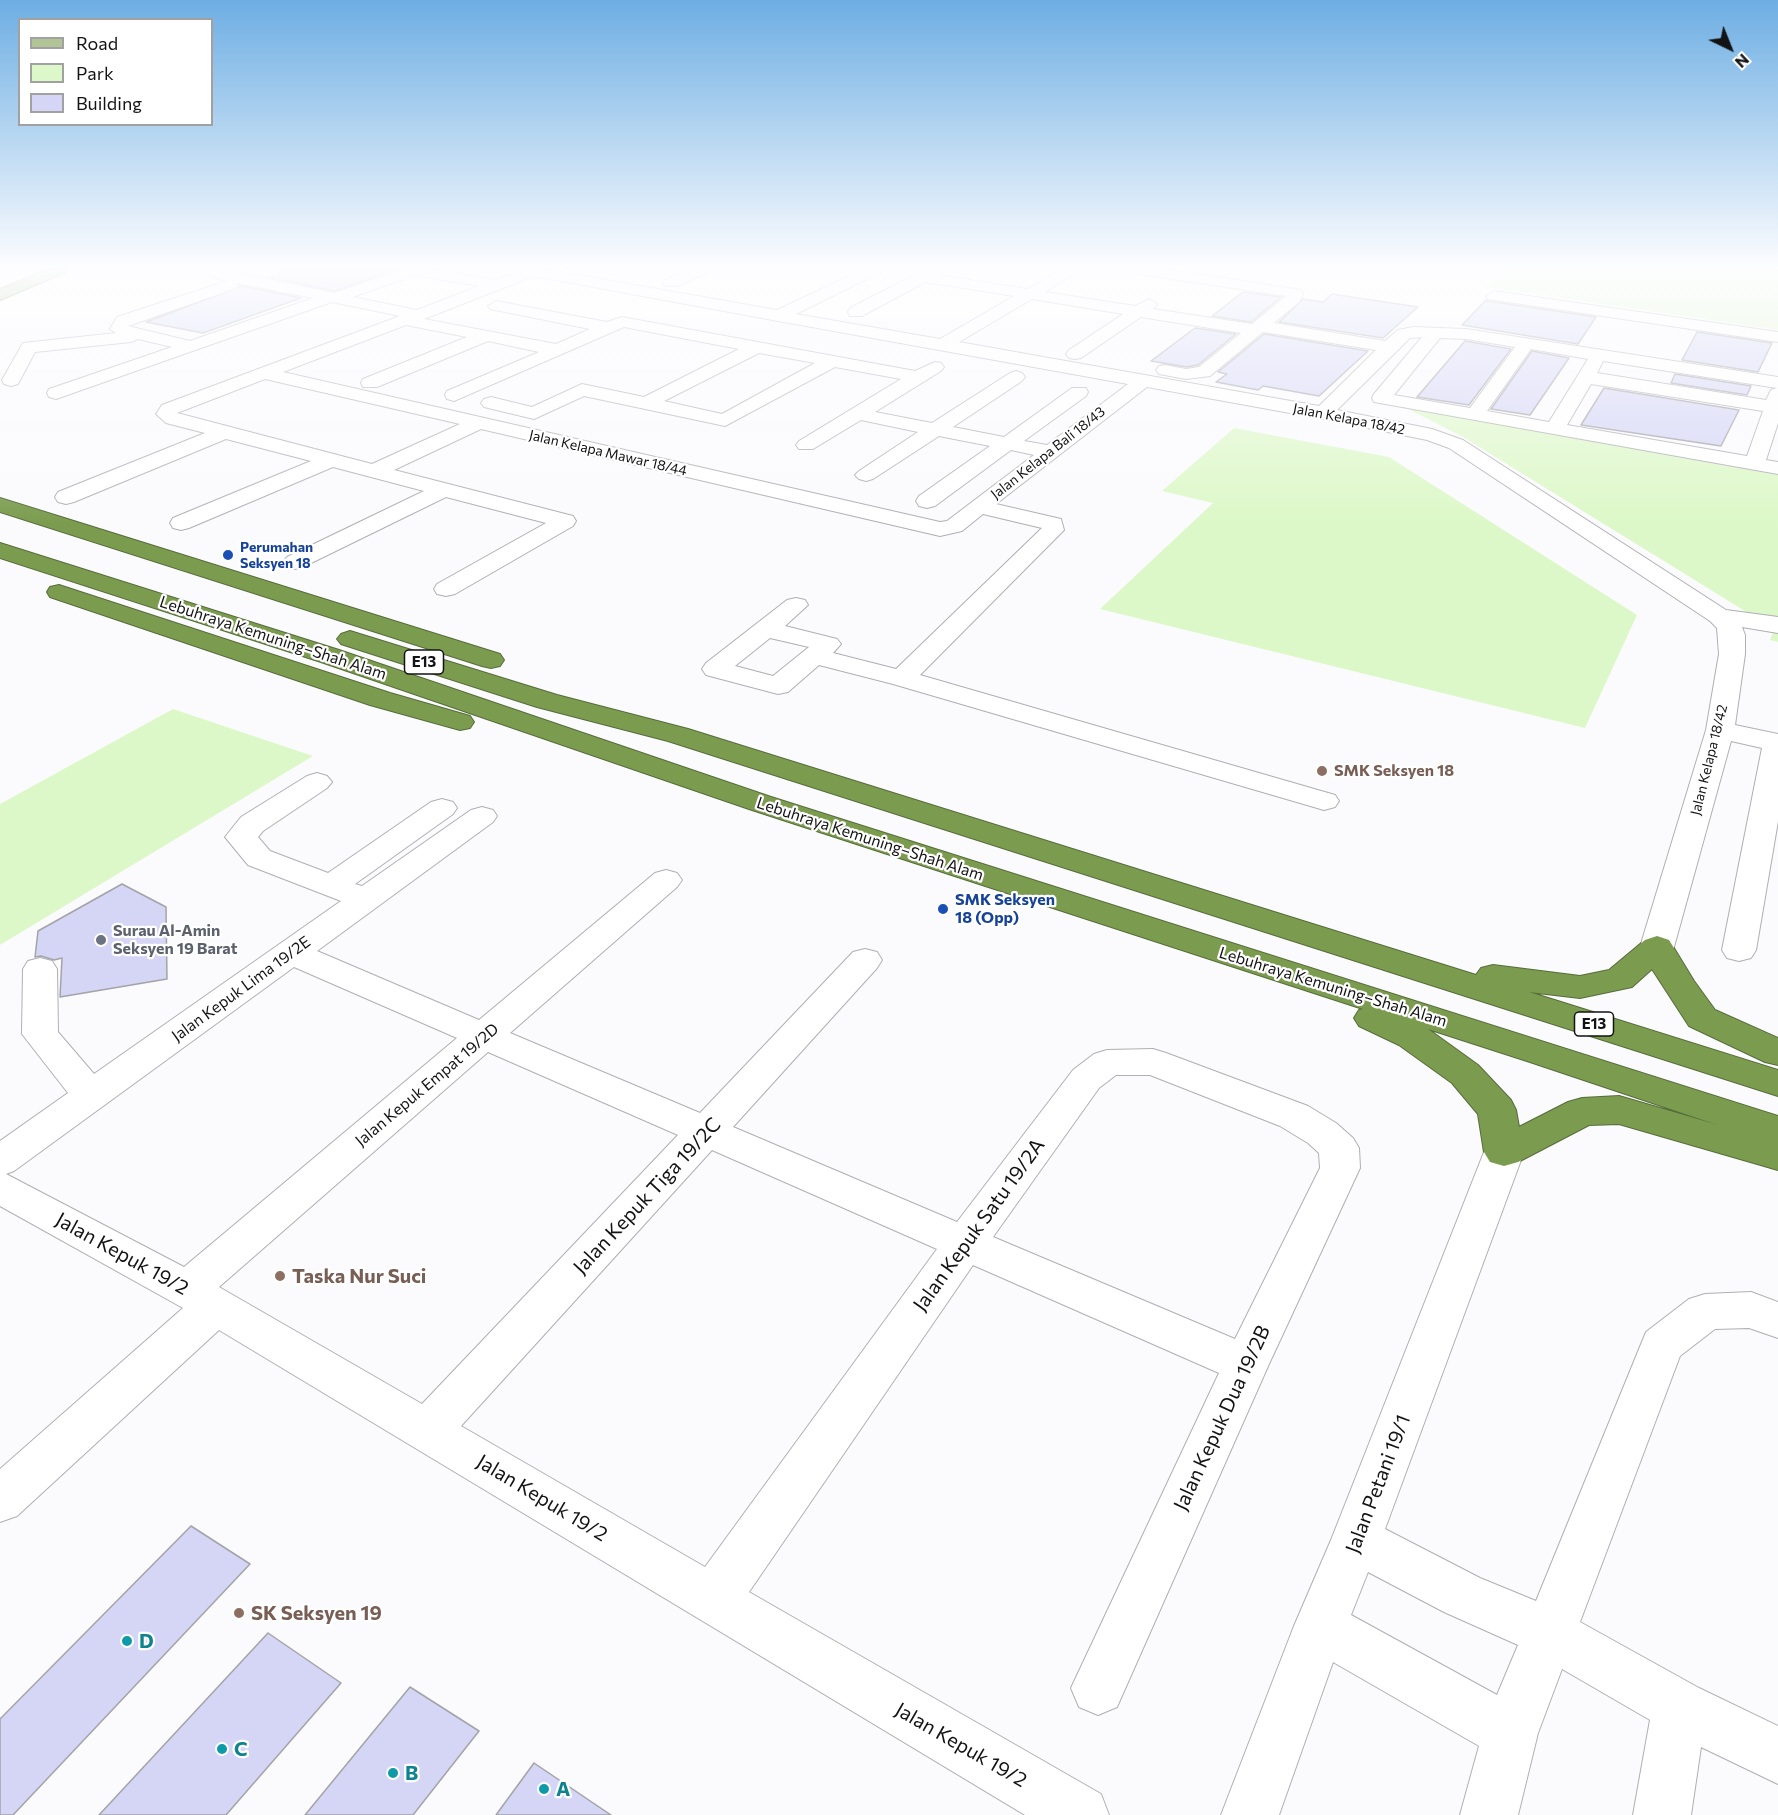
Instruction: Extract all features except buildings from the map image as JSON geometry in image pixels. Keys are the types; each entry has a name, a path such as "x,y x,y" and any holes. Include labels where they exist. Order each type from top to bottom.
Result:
{"highway":[{"path":"0,506 584,690 678,735"},
{"name":"Lebuhraya Kemuning–Shah Alam","path":"0,530 547,701 678,735 1411,965 1778,1083"},
{"name":"Lebuhraya Kemuning–Shah Alam","path":"0,550 330,656 760,803 1778,1130"},
{"path":"0,572 380,699 551,748 760,803"},
{"path":"1411,965 1580,987 1620,979 1657,947 1678,986 1702,1018 1778,1053"},
{"path":"1236,957 1412,1036 1465,1074 1497,1110 1504,1152 1582,1112 1618,1110 1778,1156"}],"street":[{"path":"11,380 25,354"},
{"path":"56,393 170,354"},
{"path":"318,354 288,364 259,365 169,409 166,414 173,419 564,521 446,589"},
{"path":"339,360 351,354"},
{"path":"370,383 442,354"},
{"path":"549,354 462,392 534,413 582,390 725,420 832,361"},
{"path":"646,403 744,354"},
{"path":"793,354 864,367 880,357 935,367 806,445"},
{"name":"Jalan Kelapa 18/42","path":"991,354 1323,413 1432,435 1456,444 1719,616 1729,626 1732,634 1732,654 1720,730 1657,947"},
{"path":"1076,354 1195,374 1204,372 1226,354"},
{"path":"1323,413 1382,354"},
{"path":"1418,354 1382,398 1778,468"},
{"path":"1475,414 1519,354"},
{"path":"1596,354 1778,383"},
{"path":"1649,362 1655,354"},
{"name":"Jalan Kelapa Mawar 18/44","path":"259,365 479,423 940,529 954,526"},
{"path":"1555,428 1590,370 1776,400 1755,464"},
{"path":"866,475 1016,377"},
{"name":"Jalan Kelapa Bali 18/43","path":"954,526 1143,381"},
{"path":"927,501 1079,392"},
{"path":"858,414 1050,452"},
{"path":"375,471 479,423"},
{"path":"66,497 226,432"},
{"path":"180,523 332,460"},
{"path":"295,562 446,489"},
{"path":"902,678 1053,530 1053,524 979,507"},
{"path":"766,629 828,644 778,686 715,669 796,605"},
{"path":"1719,616 1778,625"},
{"path":"814,656 902,678 1324,801"},
{"path":"1720,730 1778,743 1739,950"},
{"path":"317,782 252,824 241,837 259,858 366,899"},
{"path":"331,886 442,808"},
{"name":"Jalan Kepuk Lima 19/2E","path":"0,1161 482,816"},
{"name":"Jalan Kepuk Empat 19/2D","path":"0,1500 201,1298 484,1035 666,880"},
{"path":"292,952 1246,1364"},
{"name":"Jalan Kepuk Tiga 19/2C","path":"427,1431 708,1132 865,960"},
{"path":"40,969 40,1034 91,1096"},
{"name":"Jalan Kepuk Satu 19/2A","path":"713,1599 965,1243 1086,1079 1107,1064 1153,1062 1294,1116 1322,1133 1339,1148"},
{"name":"Jalan Kepuk Dua 19/2B","path":"1098,1688 1246,1364 1340,1168 1339,1148"},
{"name":"Jalan Petani 19/1","path":"1250,1815 1320,1626 1356,1540 1504,1152"},
{"name":"Jalan Kepuk 19/2","path":"0,1187 201,1298 1080,1815"},
{"path":"1489,1815 1510,1733 1662,1345 1705,1312 1751,1310 1778,1320"},
{"path":"1356,1540 1462,1595 1549,1633 1680,1707 1778,1756"},
{"path":"1320,1626 1510,1733"},
{"path":"1662,1815 1680,1707"}],"green space":[{"path":"1400,405 1778,475 1778,642 1770,640 1774,629 1463,437"},
{"path":"1234,428 1389,457 1637,615 1585,728 1100,609 1213,503 1162,491"},
{"path":"173,709 313,756 0,945 0,804"}],"place":[{"name":"Perumahan Seksyen 18","path":"228,555"},
{"name":"SMK Seksyen 18","path":"1322,771"},
{"name":"SMK Seksyen 18 (Opp)","path":"943,909"},
{"name":"Surau Al-Amin Seksyen 19 Barat","path":"101,940"},
{"name":"Taska Nur Suci","path":"280,1276"},
{"name":"SK Seksyen 19","path":"239,1613"},
{"name":"D","path":"127,1641"},
{"name":"C","path":"222,1749"},
{"name":"B","path":"393,1773"},
{"name":"A","path":"544,1789"}]}
